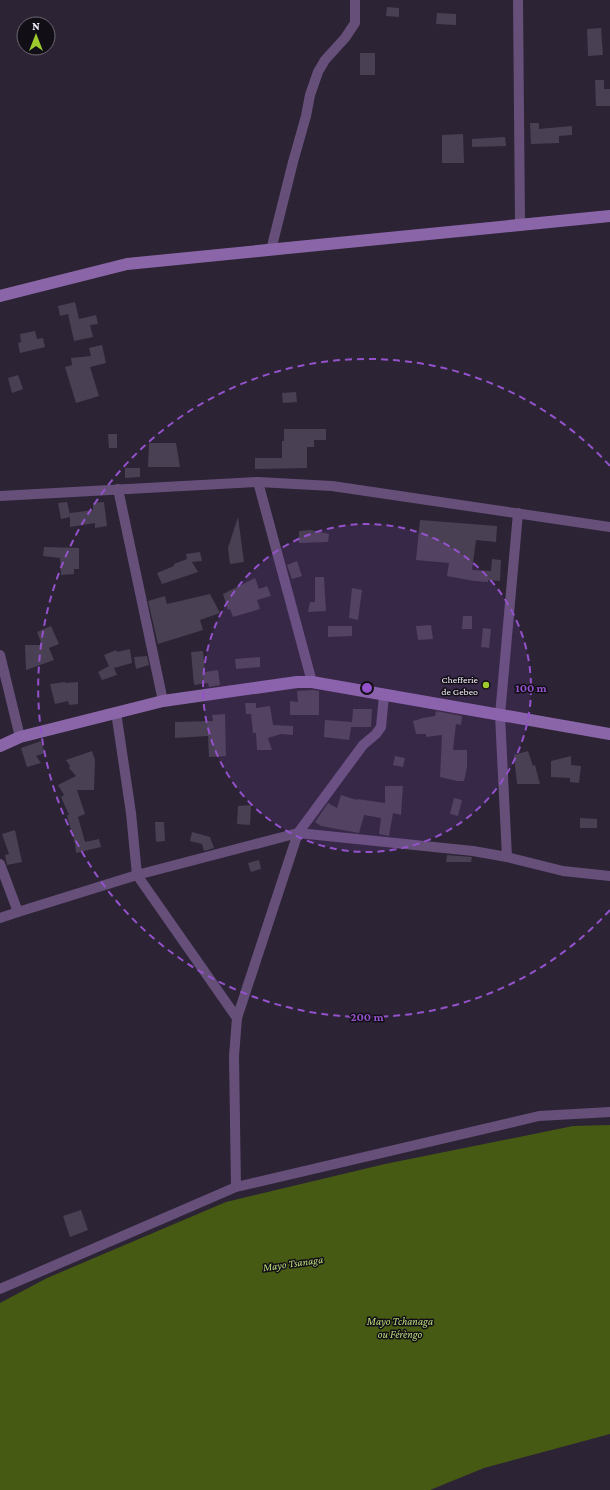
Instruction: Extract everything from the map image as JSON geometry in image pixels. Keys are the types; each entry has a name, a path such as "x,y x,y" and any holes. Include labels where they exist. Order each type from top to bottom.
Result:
{"street":[{"path":"271,250 306,116 310,95 318,72 325,60 345,38 355,23 355,0"},
{"path":"518,0 520,224"},
{"path":"0,296 127,264 610,216"},
{"path":"258,482 312,682"},
{"path":"0,496 258,482 332,486 610,527"},
{"path":"118,489 163,701"},
{"path":"507,857 500,715 518,513"},
{"path":"0,655 20,737"},
{"path":"0,746 20,737 163,701 297,682 312,682 610,734"},
{"path":"236,1187 234,1056 237,1018 298,833 364,745 376,734 380,727 384,695"},
{"path":"116,712 131,813 138,875 237,1018"},
{"path":"0,918 138,875 298,833 473,851 568,871 610,876"},
{"path":"0,864 18,912"},
{"path":"0,1288 236,1187 540,1116 610,1112"}],"water":[{"name":"Mayo Tchanaga ou Férèngo","path":"610,1125 610,1434 484,1468 430,1490 0,1490 0,1303 47,1278 226,1202 385,1164 573,1126"}],"building":[{"path":"387,7 399,8 399,17 386,16"},
{"path":"437,13 456,14 456,25 436,24"},
{"path":"601,28 603,55 588,56 587,29"},
{"path":"360,53 375,53 375,75 360,75"},
{"path":"595,80 604,80 604,89 610,89 610,106 596,106"},
{"path":"530,123 539,123 539,129 572,126 572,135 559,136 559,143 531,144"},
{"path":"463,134 464,163 442,163 442,135"},
{"path":"505,137 506,146 472,147 472,139"},
{"path":"75,302 79,319 96,315 98,324 90,325 93,337 74,341 68,314 60,316 58,306"},
{"path":"35,331 37,339 43,338 45,347 20,353 18,343 21,342 20,334"},
{"path":"102,345 106,363 90,367 99,396 76,403 65,367 72,365 71,358 91,356 89,348"},
{"path":"18,375 23,389 12,393 8,378"},
{"path":"296,392 297,402 283,403 282,393"},
{"path":"284,429 326,429 326,440 314,440 314,447 307,447 307,468 255,469 255,458 282,458"},
{"path":"108,434 117,434 117,448 109,448"},
{"path":"149,443 176,443 180,467 148,467"},
{"path":"125,468 140,468 140,477 125,478"},
{"path":"67,502 70,515 70,513 93,510 93,503 104,502 107,526 95,528 95,523 70,527 70,517 61,519 58,503"},
{"path":"238,517 244,562 230,564 228,548"},
{"path":"420,520 497,526 496,542 476,540 472,570 491,571 492,559 501,560 500,581 474,581 447,576 449,563 416,560"},
{"path":"311,530 329,534 328,542 299,543 299,531"},
{"path":"44,547 79,548 79,569 74,569 74,574 61,575 60,558 43,556"},
{"path":"200,552 202,561 192,562 198,572 162,584 157,573 187,559 186,554"},
{"path":"297,561 302,576 292,579 287,565"},
{"path":"315,577 324,577 326,611 308,612 310,602 315,602"},
{"path":"255,578 259,589 267,586 271,596 257,600 260,609 233,617 230,609 228,610 223,594"},
{"path":"352,588 362,590 358,620 349,618"},
{"path":"210,594 220,613 200,620 203,630 158,644 148,601 165,596 167,604"},
{"path":"463,616 472,616 472,629 462,629"},
{"path":"431,625 433,639 418,640 416,626"},
{"path":"51,626 59,644 49,648 54,660 26,670 25,645 42,645 37,632"},
{"path":"328,626 352,626 352,636 328,637"},
{"path":"483,628 491,629 489,648 481,647"},
{"path":"130,649 132,663 114,668 117,675 102,680 98,672 109,666 104,655 116,650 117,652"},
{"path":"203,651 205,672 218,670 220,685 209,687 208,683 194,685 191,652"},
{"path":"147,656 149,665 136,669 134,657"},
{"path":"260,657 260,667 236,669 235,659"},
{"path":"78,682 78,704 69,705 68,701 55,704 50,684"},
{"path":"297,691 319,691 319,715 290,715 290,701 298,702"},
{"path":"245,703 256,703 256,708 270,706 273,725 293,726 293,735 281,734 268,738 272,750 257,750 256,733 253,733 251,714 246,714"},
{"path":"353,709 372,709 371,727 351,727 349,740 324,737 325,720 352,722"},
{"path":"436,711 462,716 461,725 456,724 453,750 467,750 467,767 464,781 440,777 442,735 426,737 426,734 416,734 413,721 435,716"},
{"path":"225,714 226,756 209,757 208,736 175,738 175,722 213,721 212,715"},
{"path":"41,741 45,753 36,756 41,763 27,767 21,748"},
{"path":"92,751 95,760 94,790 77,790 85,814 78,817 85,842 99,839 101,847 76,853 67,815 69,815 61,797 64,795 58,785 76,776 69,768 70,766 66,760"},
{"path":"528,751 533,766 535,765 540,784 517,784 514,755"},
{"path":"395,756 405,758 403,767 393,765"},
{"path":"571,756 571,765 581,766 579,783 570,782 570,778 551,777 551,761"},
{"path":"385,786 403,786 401,815 393,813 389,836 379,834 381,818 364,815 359,833 321,826 315,822 328,803 337,808 341,795 357,800 385,803"},
{"path":"454,798 462,800 458,816 450,814"},
{"path":"251,805 250,825 237,824 238,806"},
{"path":"580,818 597,819 597,828 580,828"},
{"path":"155,822 164,822 165,841 156,842"},
{"path":"15,830 22,862 7,865 5,855 9,854 2,834"},
{"path":"192,832 210,837 214,848 204,851 202,844 190,841"},
{"path":"447,855 472,857 471,862 446,862"},
{"path":"259,860 261,869 251,872 248,863"},
{"path":"81,1210 88,1230 70,1237 63,1216"}],"place":[{"name":"Chefferie de Gebeo","path":"486,685"}],"water label":[{"name":"Mayo Tsanaga","path":"293,1263"}]}
